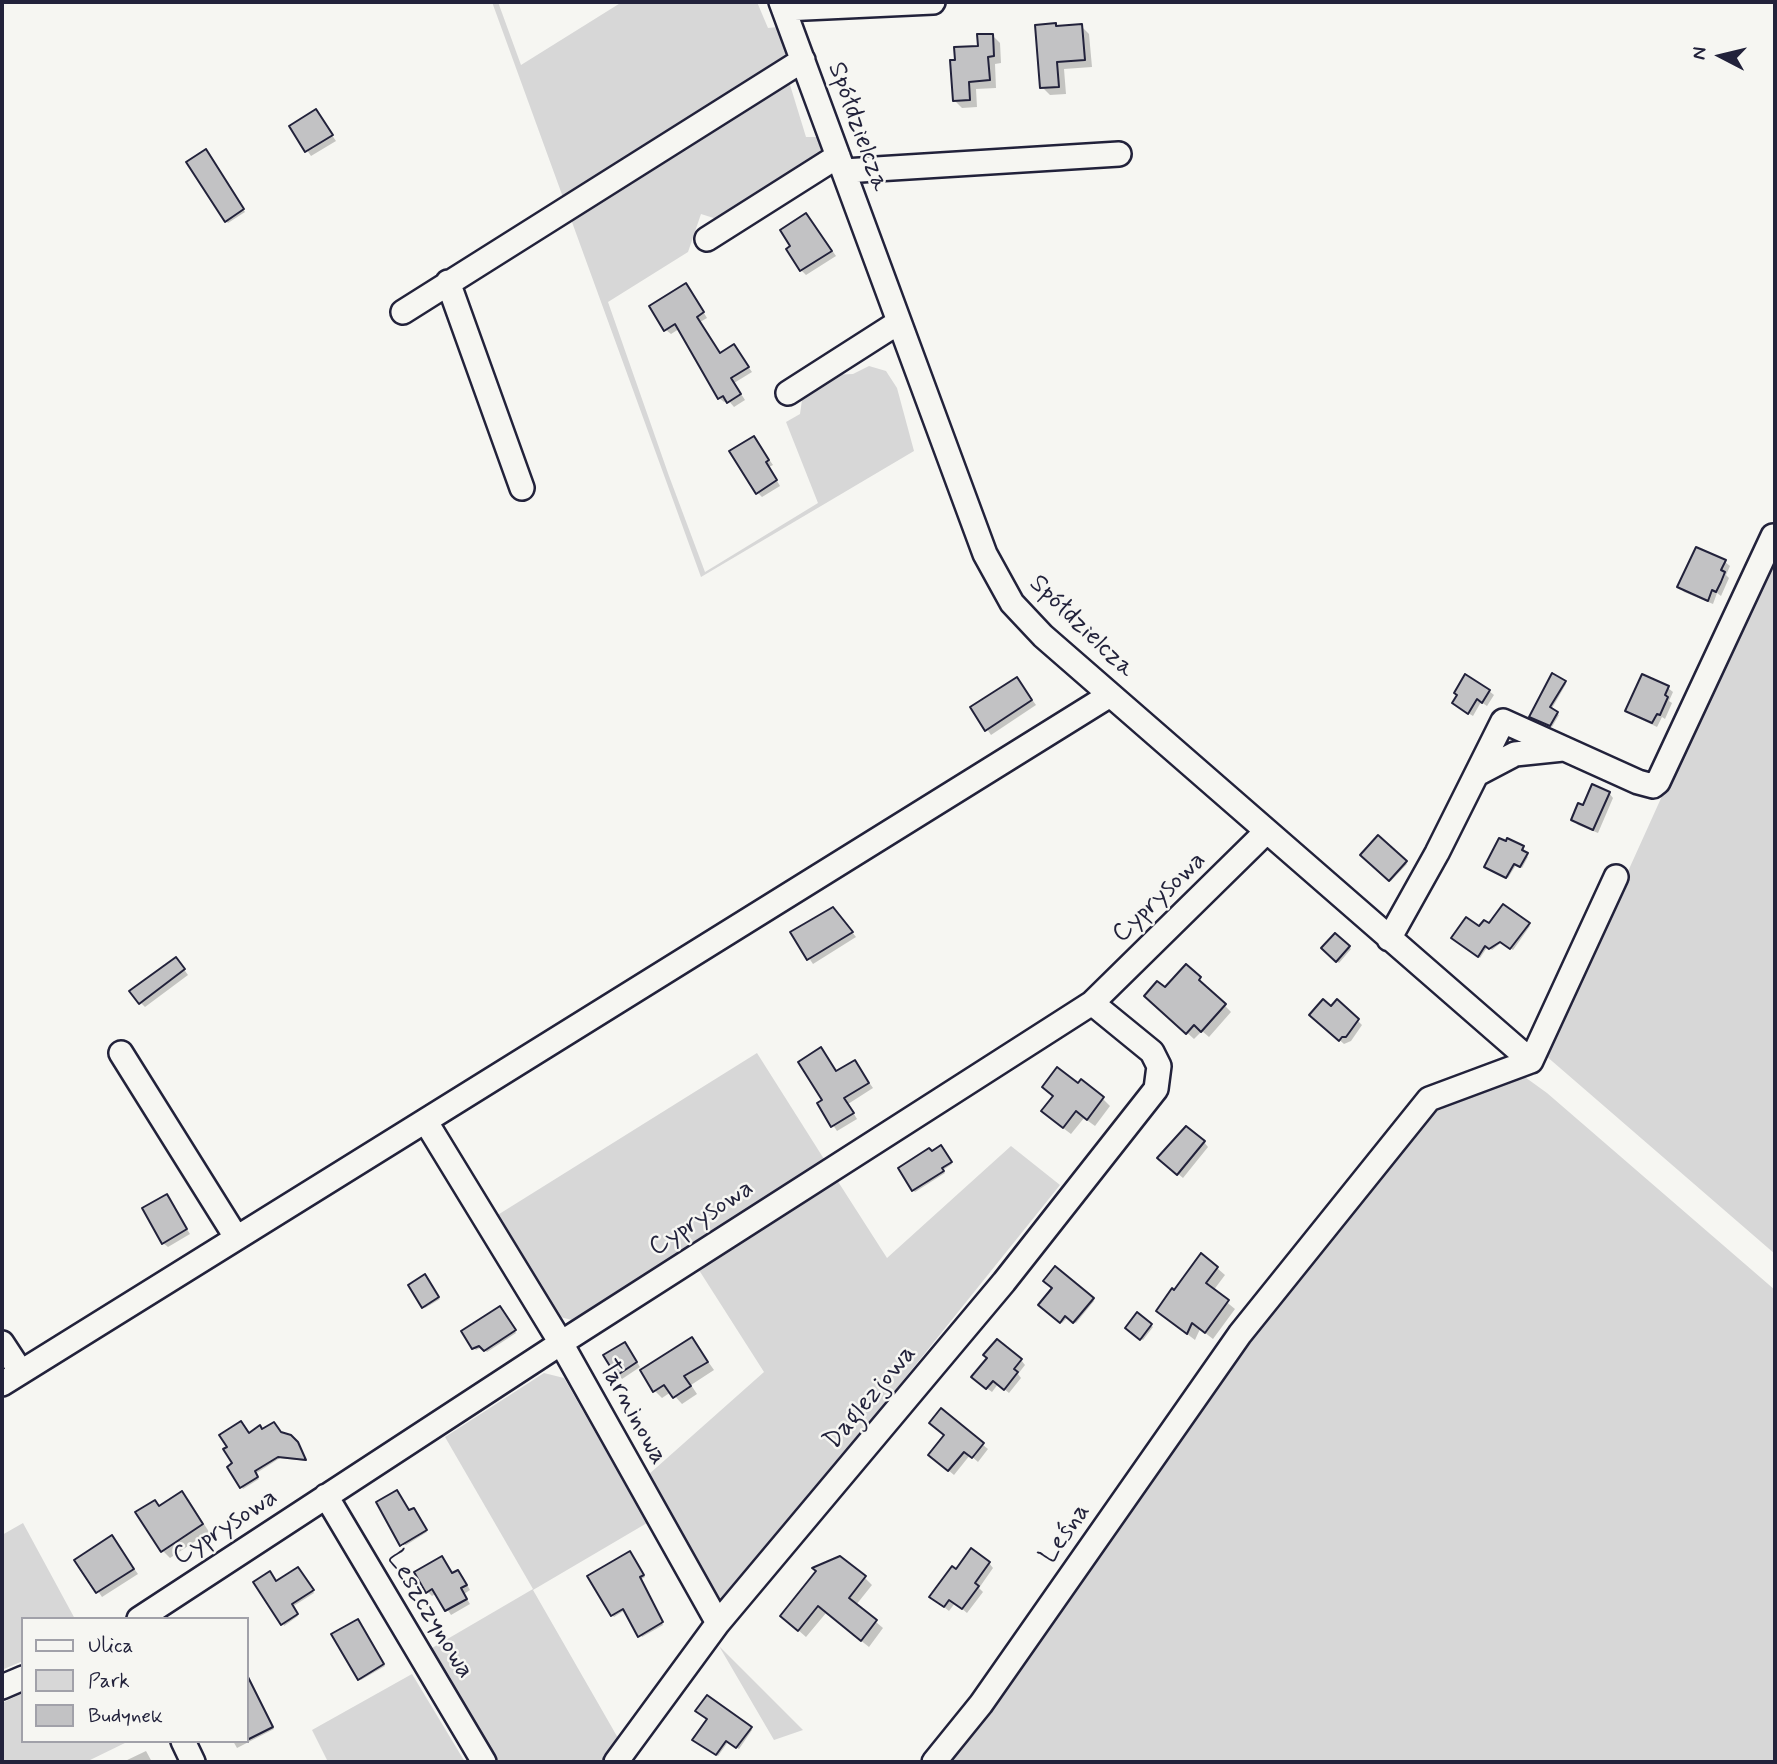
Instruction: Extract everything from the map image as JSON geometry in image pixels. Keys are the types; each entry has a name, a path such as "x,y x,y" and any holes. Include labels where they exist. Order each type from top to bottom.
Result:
{"street":[{"path":"783,6 933,2"},
{"name":"Spółdzielcza","path":"783,6 985,554 1004,592 1024,618 1531,1061"},
{"path":"403,312 803,61"},
{"path":"707,239 841,164 1119,154"},
{"path":"448,282 522,488"},
{"path":"788,393 899,322"},
{"path":"1389,939 1437,853 1503,721 1637,782 1653,786 1658,782 1773,536"},
{"path":"2,1343 11,1378 1111,695"},
{"path":"1477,774 1515,754 1567,749"},
{"name":"Cyprysowa","path":"142,1617 561,1343 1092,1003 1266,832"},
{"path":"1531,1061 1616,877"},
{"name":"Daglezjowa","path":"616,1762 718,1623 1012,1272 1156,1089 1159,1066 1152,1052 1092,1003"},
{"path":"121,1052 236,1237"},
{"name":"Leśna","path":"934,1762 981,1704 1240,1334 1429,1099 1531,1061"},
{"name":"Tarninowa","path":"426,1122 561,1343 718,1623"},
{"name":"Leszczynowa","path":"326,1496 484,1762"},
{"path":"2,1687 21,1679"},
{"path":"184,1743 193,1762"}],"green space":[{"path":"492,2 498,2 521,65 622,2 757,2 768,28 778,27 789,56 783,62 806,137 818,137 822,148 818,162 723,221 701,214 688,252 608,302 705,572 818,503 786,422 800,414 803,393 831,375 853,374 869,366 886,371 897,388 914,451 701,577"},
{"path":"1775,546 1775,1254 1545,1055"},
{"path":"757,1053 824,1159 572,1320 552,1315 496,1216"},
{"path":"1511,1067 1547,1093 1775,1290 1775,1762 941,1762 1091,1553 1429,1100"},
{"path":"1011,1146 1060,1185 726,1601 719,1601 648,1475 764,1372 697,1267 837,1180 887,1258"},
{"path":"544,1373 564,1378 647,1523 533,1590 618,1738 601,1762 499,1762 432,1648 533,1589 445,1437"},
{"path":"23,1523 74,1617 21,1617 21,1662 4,1669 2,1664 2,1535"},
{"path":"719,1646 803,1730 774,1740"},
{"path":"412,1674 465,1762 328,1762 312,1730"},
{"path":"21,1694 21,1743 125,1743 86,1762 2,1762 2,1703"}],"building":[{"path":"1056,23 1056,26 1082,24 1085,60 1057,62 1059,87 1040,88 1035,25"},
{"path":"977,34 993,34 994,56 988,57 990,80 969,82 970,100 953,101 950,60 955,60 954,47 978,46"},
{"path":"316,109 333,135 305,152 289,126"},
{"path":"206,149 244,209 225,222 186,162"},
{"path":"806,213 832,251 800,271 786,249 790,246 780,230"},
{"path":"686,283 704,312 697,317 720,353 734,344 749,367 731,378 741,394 727,403 723,396 718,399 675,324 664,331 649,306"},
{"path":"754,436 769,460 766,462 777,480 756,494 729,451"},
{"path":"1696,547 1726,560 1721,570 1725,572 1721,582 1716,592 1712,590 1708,601 1677,587"},
{"path":"1552,673 1566,681 1550,707 1558,712 1550,726 1529,717"},
{"path":"1465,674 1490,690 1482,703 1477,699 1468,714 1452,703 1457,695 1454,693"},
{"path":"1642,674 1669,686 1665,695 1668,697 1660,715 1657,714 1652,723 1625,711"},
{"path":"1017,677 1032,700 985,731 970,707"},
{"path":"1592,784 1610,792 1593,830 1571,820 1578,803 1583,805"},
{"path":"1378,835 1407,861 1389,881 1360,855"},
{"path":"1499,838 1506,841 1507,838 1524,846 1522,850 1528,853 1520,867 1514,864 1506,878 1484,867"},
{"path":"1503,904 1530,923 1510,949 1500,942 1489,949 1485,946 1478,957 1451,938 1466,917 1479,926 1484,920 1489,923"},
{"path":"833,907 853,932 807,960 790,932"},
{"path":"1335,933 1350,946 1336,962 1321,948"},
{"path":"176,957 185,969 139,1004 129,991"},
{"path":"1186,964 1201,977 1199,980 1226,1004 1201,1032 1194,1025 1186,1034 1144,996 1157,981 1165,987"},
{"path":"1323,999 1331,1006 1337,999 1359,1019 1346,1037 1339,1041 1309,1015"},
{"path":"821,1047 836,1071 855,1060 869,1083 844,1098 854,1113 831,1127 817,1103 822,1100 798,1062"},
{"path":"1057,1067 1078,1083 1081,1079 1104,1097 1087,1120 1076,1111 1063,1128 1041,1111 1053,1096 1042,1087"},
{"path":"1186,1126 1205,1141 1177,1175 1157,1158"},
{"path":"941,1145 952,1162 942,1168 944,1171 912,1191 898,1168 929,1148 932,1151"},
{"path":"167,1194 187,1229 162,1244 142,1208"},
{"path":"1201,1253 1218,1267 1206,1283 1229,1300 1205,1333 1192,1323 1187,1334 1156,1311"},
{"path":"1055,1266 1094,1298 1073,1323 1065,1316 1060,1323 1038,1305 1052,1288 1043,1281"},
{"path":"425,1274 439,1297 422,1308 408,1285"},
{"path":"500,1306 516,1330 484,1351 479,1346 472,1349 461,1331"},
{"path":"1137,1312 1152,1324 1140,1340 1125,1328"},
{"path":"692,1337 708,1362 684,1376 691,1386 673,1398 664,1385 653,1392 640,1370"},
{"path":"997,1339 1022,1359 1014,1369 1018,1372 1004,1390 993,1381 986,1389 971,1377 987,1358 983,1355"},
{"path":"625,1342 637,1362 616,1376 603,1355"},
{"path":"941,1408 984,1443 972,1458 964,1452 948,1471 928,1455 944,1435 929,1423"},
{"path":"241,1421 249,1433 260,1425 262,1429 274,1422 281,1432 291,1435 298,1442 306,1460 278,1457 255,1471 258,1477 240,1488 227,1467 232,1463 223,1449 227,1447 219,1435"},
{"path":"397,1490 409,1510 414,1508 427,1530 400,1546 376,1502"},
{"path":"182,1491 203,1524 161,1552 135,1512 155,1500 159,1506"},
{"path":"112,1535 134,1569 96,1593 74,1560"},
{"path":"971,1548 990,1562 975,1583 979,1586 962,1609 949,1600 944,1607 929,1597 952,1566 956,1569"},
{"path":"630,1551 644,1575 640,1577 663,1622 638,1637 623,1609 611,1616 587,1576"},
{"path":"442,1556 452,1573 458,1570 467,1585 461,1588 467,1599 445,1611 432,1589 426,1593 414,1572"},
{"path":"840,1556 866,1576 849,1598 877,1620 861,1641 818,1606 798,1631 780,1616 816,1571 812,1568"},
{"path":"298,1567 314,1590 292,1604 298,1614 281,1625 253,1582 270,1571 276,1581"},
{"path":"358,1619 384,1664 358,1680 331,1634"},
{"path":"248,1677 273,1727 248,1740"},
{"path":"707,1695 752,1727 736,1748 726,1741 716,1755 692,1740 707,1719 695,1711"}]}
